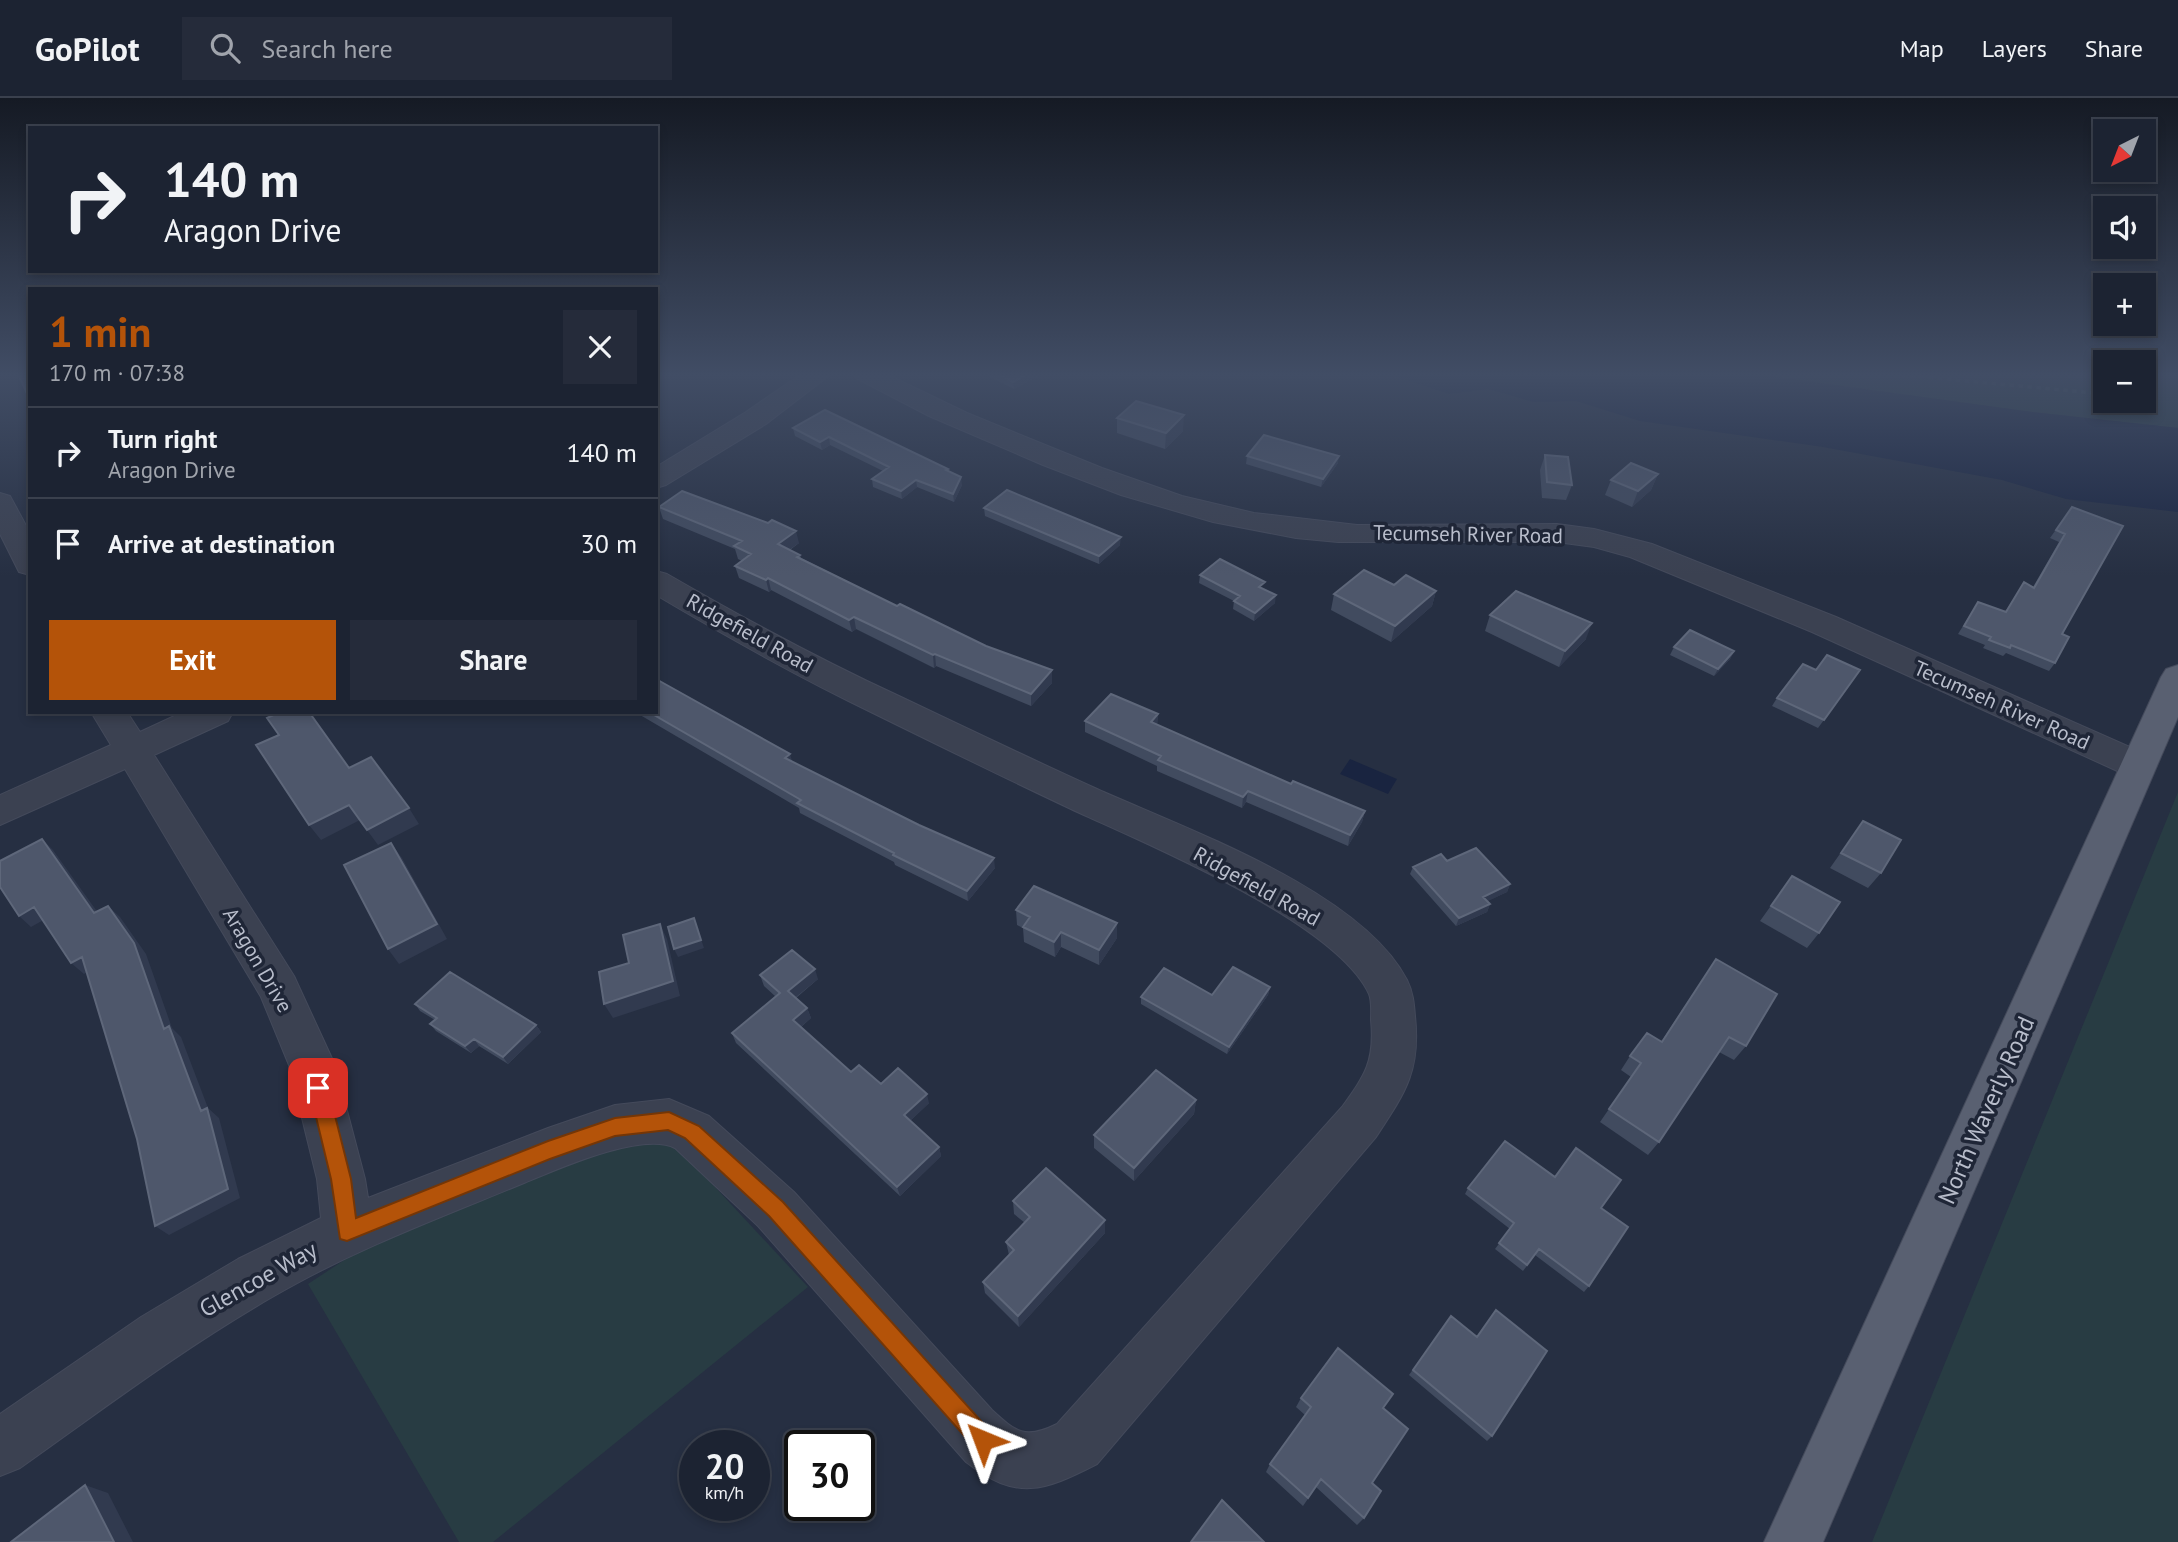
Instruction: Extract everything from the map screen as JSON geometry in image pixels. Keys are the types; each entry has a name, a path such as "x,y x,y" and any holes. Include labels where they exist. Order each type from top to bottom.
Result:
{"main road":[{"name":"North Waverly Road","path":"1793,1542 2178,677"}],"street":[{"path":"658,478 718,441"},
{"name":"Tecumseh River Road","path":"1011,441 1088,474 1150,496 1230,517 1300,530 1341,533 1532,531 1595,538 1620,545 1693,571 1808,618 2137,765"},
{"path":"0,502 28,561"},
{"name":"Ridgefield Road","path":"658,582 718,618 883,704 1226,865 1283,895 1348,940 1369,959 1390,990 1396,1060 1383,1087 1359,1122 1077,1444 1047,1460 1023,1462"},
{"name":"Aragon Drive","path":"110,714 279,989 312,1065 341,1179 347,1231"},
{"path":"0,811 211,714"},
{"name":"Glencoe Way","path":"0,1448 160,1336 256,1277 347,1231 548,1150 615,1127 669,1121 692,1132 776,1209 972,1430 994,1451 1023,1462"}],"shaded area":[{"path":"2178,792 2178,1542 1872,1542"},
{"path":"660,1136 689,1159 808,1287 493,1542 459,1542 308,1284 364,1247 608,1148"}],"water":[{"path":"1783,441 2178,441 2178,512 2066,499 2002,480"},
{"path":"1350,759 1397,779 1388,794 1340,774"}],"building":[{"path":"838,441 890,441 961,477 953,494 916,480 901,491 872,479 889,467"},
{"path":"1259,441 1287,441 1339,456 1323,479 1247,456"},
{"path":"1545,455 1568,457 1572,485 1547,482"},
{"path":"1631,463 1658,474 1638,491 1611,480"},
{"path":"1007,490 1121,537 1099,556 984,508"},
{"path":"682,491 768,523 772,520 796,531 778,544 800,555 797,557 986,646 1052,670 1031,694 933,655 854,617 849,620 768,578 766,580 735,566 751,554 734,546 742,541 659,507"},
{"path":"2072,507 2123,526 2062,634 2069,637 2055,663 2011,645 2010,648 1989,640 1991,637 1964,626 1978,602 2006,612 2024,582 2034,588 2065,534 2056,530"},
{"path":"1220,559 1265,582 1259,587 1276,595 1255,613 1234,601 1240,596 1200,575"},
{"path":"1364,570 1394,585 1406,575 1436,591 1395,626 1334,594"},
{"path":"1516,591 1592,623 1565,651 1490,615"},
{"path":"1690,630 1734,651 1718,669 1674,647"},
{"path":"1827,655 1860,670 1824,720 1777,698 1803,664 1816,670"},
{"path":"658,680 790,754 785,758 919,825 994,858 967,891 797,803 801,800 652,714 658,714"},
{"path":"1111,694 1158,714 1151,722 1291,784 1293,781 1365,811 1350,835 1248,791 1243,797 1158,760 1161,756 1085,721"},
{"path":"276,714 310,714 349,768 371,757 409,808 367,830 349,805 309,825 256,745 279,735 267,718"},
{"path":"1863,821 1901,840 1881,873 1841,853"},
{"path":"42,839 94,913 108,906 134,943 164,1029 169,1026 201,1111 207,1108 228,1189 155,1226 137,1139 82,957 71,963 34,907 19,916 0,887 0,861"},
{"path":"391,843 437,924 388,949 344,865"},
{"path":"1476,848 1510,884 1483,897 1490,904 1459,918 1413,867 1441,854 1447,861"},
{"path":"1792,876 1840,902 1819,933 1771,906"},
{"path":"1034,886 1117,923 1099,950 1061,932 1054,942 1023,927 1030,917 1016,910"},
{"path":"694,918 701,940 674,949 668,927"},
{"path":"660,924 673,981 604,1004 599,972 629,963 623,935"},
{"path":"792,950 815,969 788,991 807,1008 793,1020 851,1072 859,1065 881,1084 898,1068 927,1094 904,1115 939,1147 897,1187 732,1033 780,993 760,975"},
{"path":"1716,959 1777,994 1746,1046 1729,1037 1659,1142 1609,1109 1641,1063 1630,1056 1647,1033 1662,1042"},
{"path":"1233,967 1270,987 1229,1047 1141,997 1164,968 1212,995"},
{"path":"450,972 536,1025 503,1057 474,1039 465,1046 430,1024 437,1018 415,1004"},
{"path":"1156,1070 1196,1100 1134,1168 1094,1135"},
{"path":"1505,1141 1555,1177 1576,1148 1621,1180 1601,1208 1628,1227 1589,1286 1539,1249 1527,1265 1499,1243 1514,1223 1468,1188"},
{"path":"1046,1168 1105,1220 1018,1316 983,1282 1014,1250 1006,1242 1030,1217 1013,1201"},
{"path":"1496,1310 1547,1351 1492,1436 1413,1370 1451,1316 1477,1337"},
{"path":"1338,1348 1393,1394 1383,1408 1408,1429 1372,1483 1381,1491 1364,1518 1321,1479 1308,1498 1270,1464 1311,1407 1301,1398"},
{"path":"85,1485 114,1542 11,1542"},
{"path":"1222,1500 1264,1542 1191,1542"}],"route":[{"path":"318,1088 341,1179 347,1231 548,1150 615,1127 669,1121 692,1132 776,1209 983,1440"}]}
